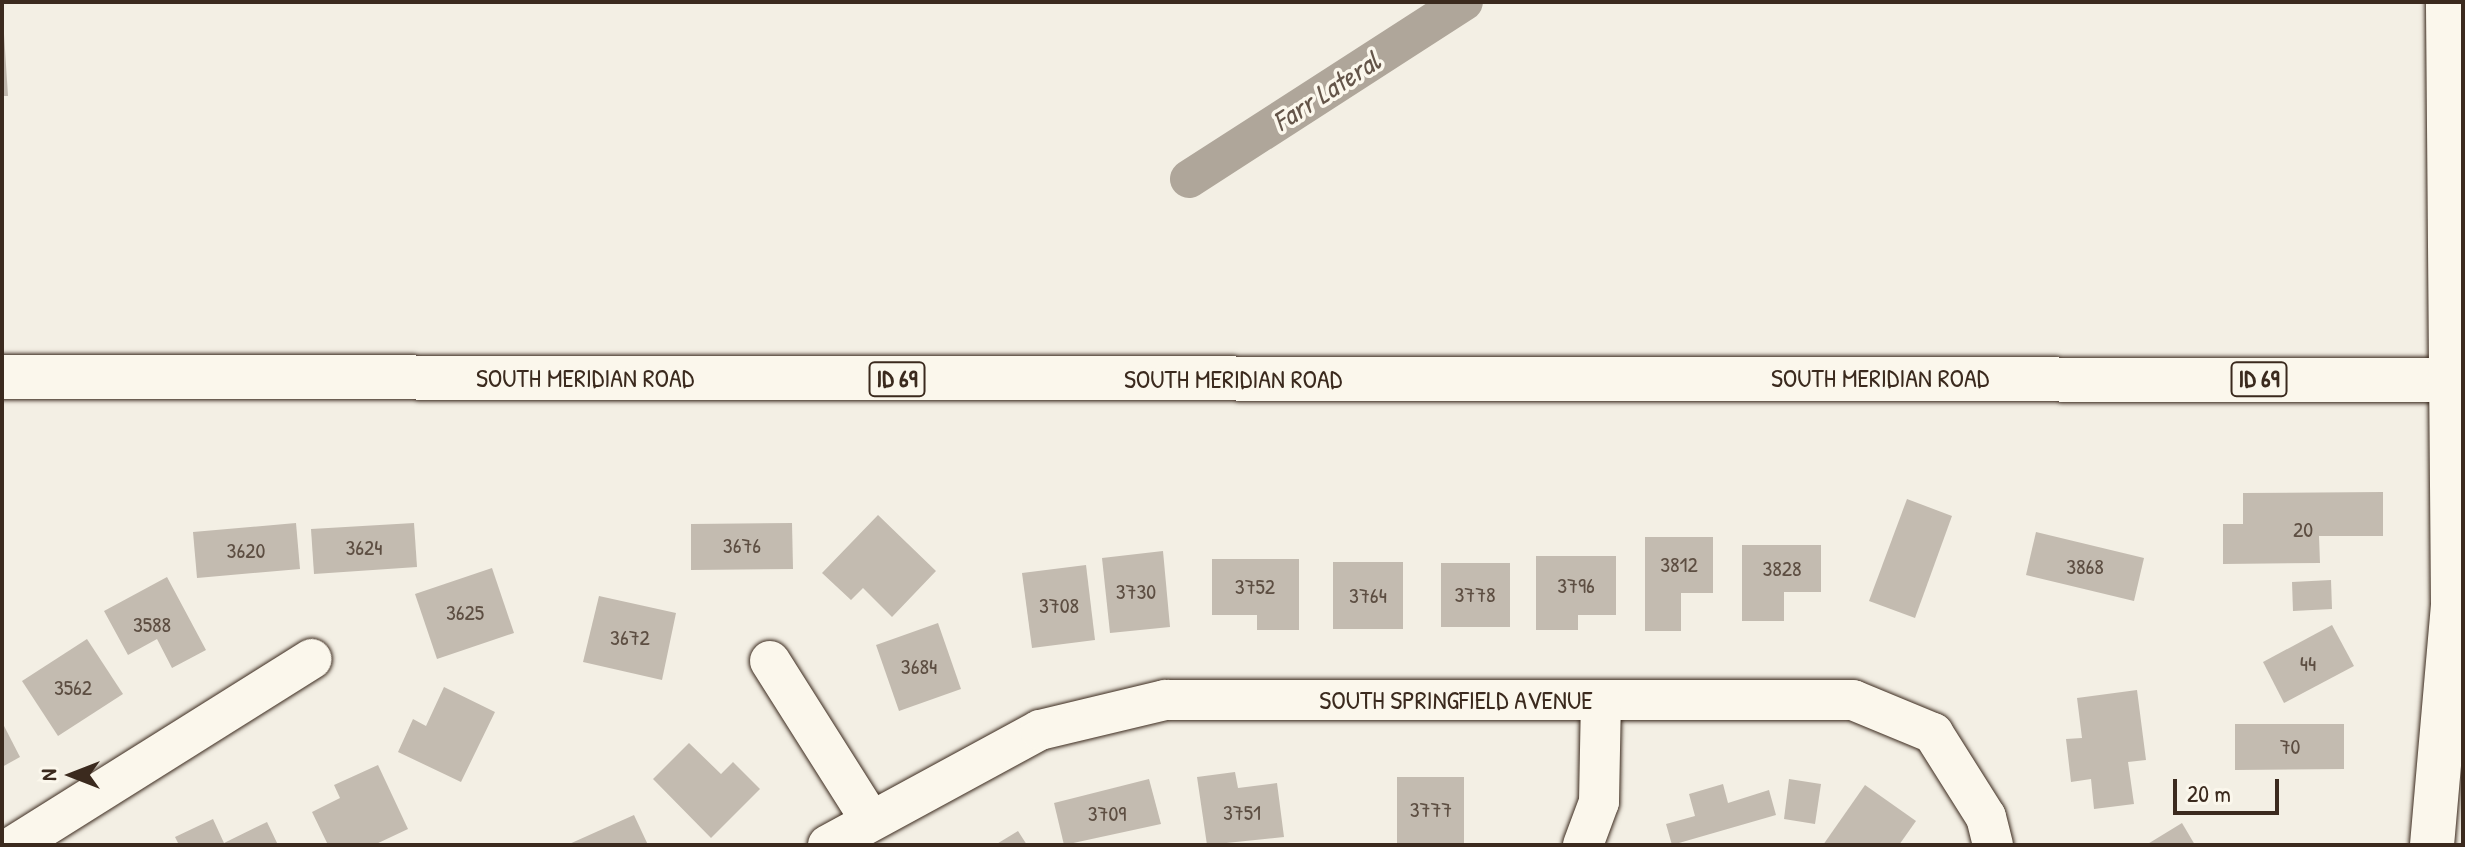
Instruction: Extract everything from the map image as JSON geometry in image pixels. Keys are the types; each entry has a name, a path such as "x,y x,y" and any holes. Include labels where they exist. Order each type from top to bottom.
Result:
{"main road":[{"path":"2432,845 2453,604 2459,380 2448,2"},
{"name":"SOUTH MERIDIAN ROAD","path":"2,377 2459,380"}],"street":[{"path":"15,845 311,659"},
{"path":"770,661 870,819"},
{"name":"SOUTH SPRINGFIELD AVENUE","path":"828,845 870,819 1040,730 1165,700 1853,700 1933,733 1986,817 1993,845"},
{"path":"1583,845 1599,802 1601,700"}],"building":[{"path":"2,3 8,96 2,96"},
{"path":"2383,492 2383,536 2319,536 2320,563 2223,564 2223,524 2243,524 2243,493"},
{"path":"1907,499 1952,516 1915,618 1869,601"},
{"path":"878,515 936,571 892,617 863,588 851,600 822,573"},
{"path":"296,523 300,569 197,578 193,532"},
{"path":"414,523 417,567 314,574 311,529"},
{"path":"792,523 793,569 691,570 691,524"},
{"path":"2036,532 2144,558 2134,601 2026,575"},
{"path":"1645,537 1713,537 1713,593 1681,593 1681,631 1645,631"},
{"path":"1742,545 1821,545 1821,592 1784,592 1784,621 1742,621"},
{"path":"1163,551 1170,627 1110,633 1102,558"},
{"path":"1536,556 1616,556 1616,615 1578,615 1578,630 1536,630"},
{"path":"1212,559 1299,559 1299,630 1257,630 1257,615 1212,615"},
{"path":"1333,562 1403,562 1403,629 1333,629"},
{"path":"1441,563 1510,563 1510,627 1441,627"},
{"path":"1086,565 1095,640 1032,648 1022,573"},
{"path":"492,568 514,633 437,659 415,594"},
{"path":"167,577 206,650 172,668 157,639 128,655 104,611"},
{"path":"2331,580 2332,609 2293,611 2292,582"},
{"path":"599,596 676,613 662,680 583,662"},
{"path":"938,623 961,689 899,711 876,645"},
{"path":"2332,625 2354,666 2284,703 2263,662"},
{"path":"87,639 123,694 58,736 22,681"},
{"path":"444,687 495,712 461,782 398,752 413,719 426,726"},
{"path":"2137,690 2146,760 2128,762 2134,804 2094,809 2091,779 2071,782 2066,739 2082,738 2077,698"},
{"path":"2,722 20,757 2,767"},
{"path":"2235,724 2344,724 2344,769 2235,770"},
{"path":"689,743 721,774 733,762 760,789 711,838 653,779"},
{"path":"378,765 408,829 374,845 328,845 312,812 340,798 334,785"},
{"path":"1235,772 1238,788 1277,783 1284,837 1207,845 1197,777"},
{"path":"1397,777 1464,777 1464,843 1397,843"},
{"path":"1149,779 1161,824 1064,845 1054,803"},
{"path":"1789,779 1821,784 1815,824 1784,819"},
{"path":"1723,784 1728,803 1769,790 1776,815 1672,845 1666,824 1695,816 1689,794"},
{"path":"1865,785 1916,821 1899,845 1823,845"},
{"path":"634,815 648,845 567,845"},
{"path":"213,819 224,843 267,822 278,845 179,845 175,837"},
{"path":"2182,823 2195,845 2146,845"},
{"path":"1018,831 1027,845 995,845"}],"waterway":[{"name":"Farr Lateral","path":"1189,179 1464,2"}]}
